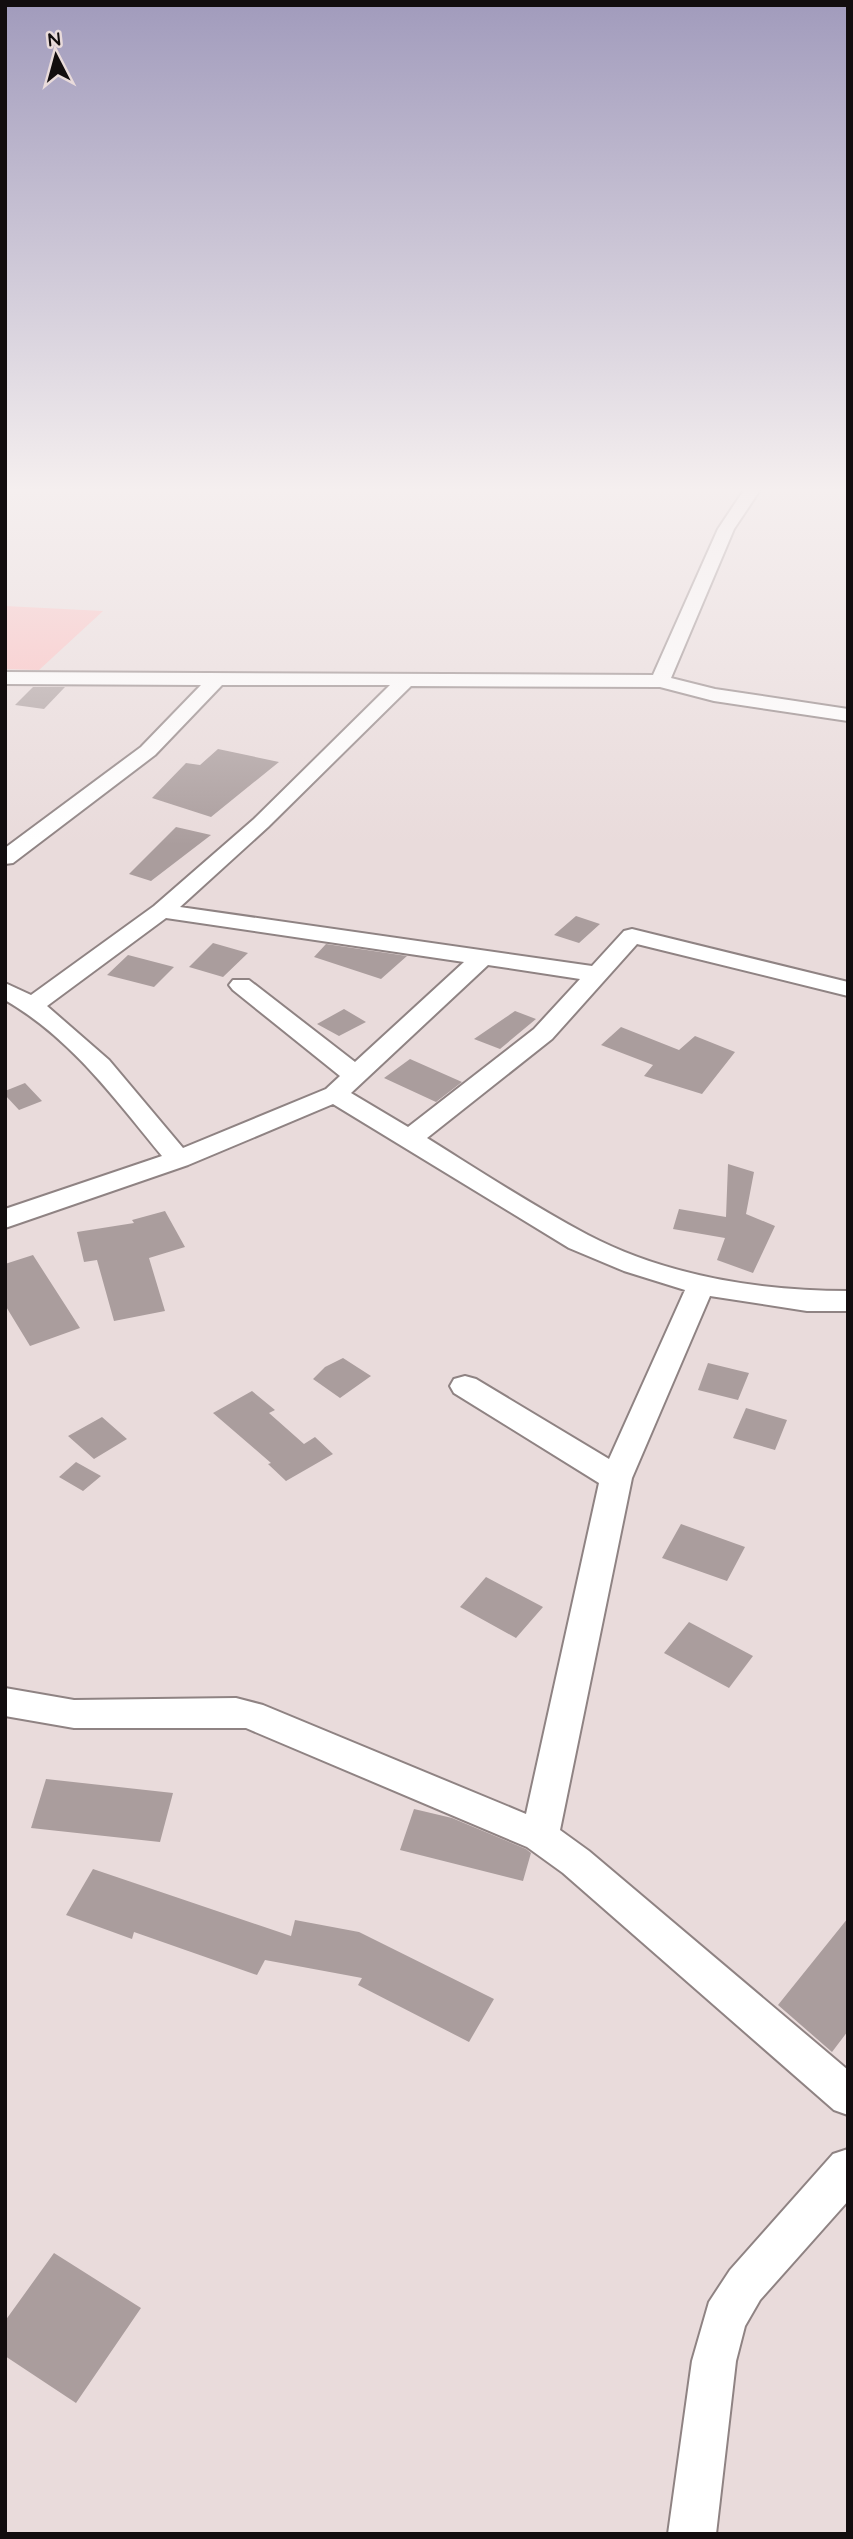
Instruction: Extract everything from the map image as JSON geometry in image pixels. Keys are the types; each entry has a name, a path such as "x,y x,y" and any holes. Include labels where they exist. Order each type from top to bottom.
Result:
{"street":[{"path":"660,681 691,608"},
{"path":"5,678 660,681 714,695 848,715"},
{"path":"5,858 148,751 218,678"},
{"path":"34,1004 162,911 261,823 408,678"},
{"path":"162,911 596,974"},
{"path":"410,1139 543,1034 632,936 848,989"},
{"path":"5,1219 179,1159 335,1094 482,958"},
{"path":"241,985 355,1075"},
{"path":"5,990 34,1004 101,1068 179,1159"},
{"path":"335,1094 579,1242 634,1265 701,1285 807,1301 848,1301"},
{"path":"540,1836 616,1478 701,1285"},
{"path":"465,1386 616,1478"},
{"path":"5,1702 74,1714 236,1712 251,1715 540,1836 576,1861 848,2096"},
{"path":"692,2534 714,2361 725,2318 745,2285 848,2169"}],"shaded area":[{"path":"5,608 103,611 39,670 5,669"}],"building":[{"path":"33,687 65,687 44,709 15,705"},
{"path":"218,749 279,762 211,817 152,798 186,763 200,765"},
{"path":"176,827 211,835 151,881 129,874"},
{"path":"576,916 600,924 579,943 554,935"},
{"path":"213,943 248,953 223,977 189,967"},
{"path":"326,944 407,956 381,979 314,957"},
{"path":"128,955 174,967 154,987 107,975"},
{"path":"344,1009 366,1022 339,1036 317,1024"},
{"path":"515,1011 536,1019 500,1049 474,1039"},
{"path":"621,1027 679,1050 695,1036 735,1052 702,1094 644,1076 653,1065 601,1045"},
{"path":"410,1059 462,1082 436,1102 384,1078"},
{"path":"25,1083 42,1101 19,1110 5,1095 5,1091"},
{"path":"728,1164 754,1172 746,1214 775,1226 753,1273 717,1260 725,1238 673,1229 679,1209 726,1217"},
{"path":"165,1211 185,1247 149,1258 165,1311 114,1321 97,1260 84,1262 77,1232 134,1223 132,1220"},
{"path":"33,1255 80,1328 30,1346 5,1305 5,1264"},
{"path":"343,1358 371,1376 340,1398 313,1379 325,1367"},
{"path":"708,1363 749,1373 738,1400 698,1390"},
{"path":"252,1391 275,1410 269,1413 304,1444 315,1437 333,1454 286,1481 268,1464 271,1463 213,1413"},
{"path":"746,1408 787,1420 775,1450 733,1438"},
{"path":"102,1417 127,1439 94,1459 68,1436"},
{"path":"76,1462 101,1476 83,1491 59,1477"},
{"path":"681,1524 745,1547 727,1581 662,1558"},
{"path":"486,1577 543,1607 516,1638 460,1607"},
{"path":"689,1622 753,1656 729,1688 664,1653"},
{"path":"46,1779 173,1793 160,1842 31,1828"},
{"path":"414,1809 452,1818 526,1849 531,1853 523,1881 400,1850"},
{"path":"93,1869 291,1936 295,1920 359,1932 494,1999 469,2042 358,1985 362,1978 265,1960 257,1975 134,1932 132,1939 66,1915"},
{"path":"848,1918 848,2031 832,2052 778,2005"},
{"path":"54,2253 141,2308 76,2403 5,2356 5,2321"}]}
